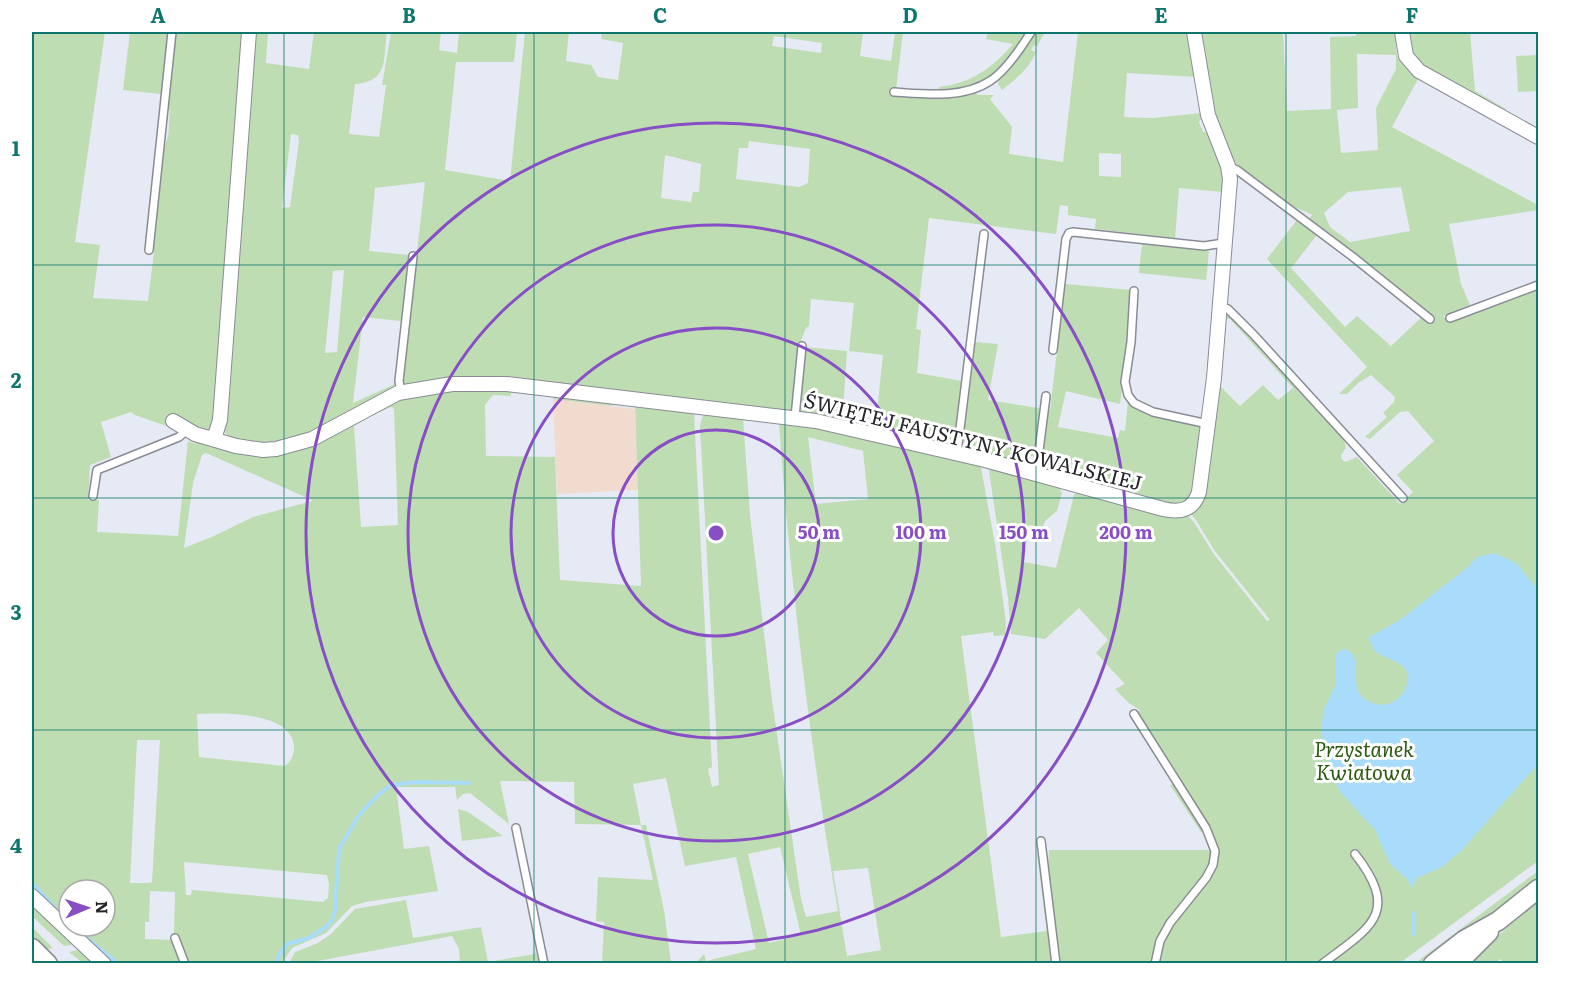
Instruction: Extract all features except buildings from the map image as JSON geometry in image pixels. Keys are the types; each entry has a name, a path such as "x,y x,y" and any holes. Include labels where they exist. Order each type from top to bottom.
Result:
{"main road":[{"path":"1433,963 1478,931 1498,921 1539,889"},
{"path":"1457,963 1486,937 1498,921"},
{"path":"32,948 48,963"}],"street":[{"path":"214,439 220,420 249,32"},
{"name":"ŚWIĘTEJ FAUSTYNY KOWALSKIEJ","path":"173,421 187,430 236,446 254,450 286,448 327,432 401,392 459,384 507,384 795,417 957,453 1181,512 1190,507 1198,495 1214,373 1230,179 1228,166 1208,115 1194,32"},
{"path":"1402,32 1406,57 1419,71 1539,137"},
{"path":"32,896 104,963"}],"lane":[{"path":"149,250 172,32"},
{"path":"894,92 946,94 985,84 1002,70 1031,32"},
{"path":"1228,166 1237,170 1353,257 1430,320"},
{"path":"1053,350 1066,239 1069,233 1204,246 1224,243"},
{"path":"957,453 984,234"},
{"path":"401,392 399,381 412,256"},
{"path":"1450,318 1539,285"},
{"path":"1134,291 1125,382 1128,395 1134,403 1148,410 1208,424"},
{"path":"1219,305 1231,311 1253,334 1403,498"},
{"path":"795,417 802,346"},
{"path":"1036,474 1046,396"},
{"path":"93,496 97,470 179,437 187,430"},
{"path":"1134,714 1206,828 1215,851 1213,865 1206,878 1170,923 1160,941 1155,963"},
{"path":"516,828 544,963"},
{"path":"1041,841 1056,963"},
{"path":"1322,963 1364,932 1377,910 1377,890 1355,854"},
{"path":"175,938 185,963"}],"shaded area":[{"path":"553,399 635,409 638,490 557,494"}],"green space":[{"path":"32,32 105,32 75,242 100,245 93,298 148,301 161,153 168,132 170,110 166,109 175,32 246,32 214,428 204,431 170,423 169,427 131,412 101,422 111,457 90,465 88,500 99,500 97,532 178,536 188,441 197,445 190,438 266,453 383,404 421,391 511,387 511,396 493,395 485,405 486,456 555,457 560,580 641,586 635,401 694,413 712,767 708,769 712,787 719,785 700,431 706,412 807,422 980,462 995,544 1006,622 1005,635 994,636 993,632 961,636 1001,937 1047,931 1037,853 1040,859 1053,963 696,963 704,954 706,961 756,949 736,857 685,866 666,778 633,784 641,825 575,824 574,782 500,781 509,824 470,793 463,794 457,800 455,787 396,787 404,849 429,846 438,891 352,906 326,933 292,948 282,963 188,963 174,933 175,892 150,891 149,922 145,922 145,939 173,940 181,963 110,963 85,938 117,938 117,878 57,878 57,913 32,891","holes":["391,407 394,409 398,525 361,527 354,426","743,419 779,422 802,667 838,911 806,917 801,899 772,700 750,515","808,437 863,451 868,499 816,504","206,453 312,501 253,517 184,548 193,483 202,455","197,714 238,714 269,720 281,726 290,735 294,746 292,757 284,766 199,757","137,740 160,740 152,882 130,883","780,847 801,935 769,943 748,854","184,862 327,875 329,884 328,898 323,902 192,890 191,895 186,895","868,868 881,950 847,956 833,871"]},
{"path":"130,32 170,32 159,117 161,94 123,90"},
{"path":"252,32 268,32 266,63 309,69 314,32 387,32 384,60 379,74 374,79 355,84 349,134 379,137 386,85 382,85 391,32 441,32 439,50 457,53 459,32 517,32 514,62 456,62 445,170 510,181 525,32 569,32 566,61 591,65 598,77 618,80 623,43 601,39 602,32 863,32 860,56 891,61 895,32 903,32 896,90 891,93 976,90 977,95 994,95 990,99 1012,127 1009,154 1063,162 1078,32 1190,32 1197,77 1127,73 1124,117 1153,118 1201,113 1202,117 1199,122 1203,132 1208,133 1220,162 1223,192 1179,188 1175,238 1095,229 1096,219 1068,215 1068,206 1060,205 1056,234 929,218 916,329 921,330 917,373 962,381 953,446 875,431 883,355 849,351 854,303 811,299 809,326 800,343 792,413 633,394 406,386 402,381 425,182 375,188 369,251 409,255 401,321 363,317 353,403 395,384 393,390 339,422 282,445 230,439 224,430","holes":["774,36 822,43 821,53 772,46","291,134 298,135 290,207 282,208","749,141 810,149 808,183 799,187 736,179 739,148 748,148","1099,153 1121,154 1121,177 1099,176","665,155 701,164 699,192 693,192 691,202 661,198","344,270 337,352 325,353 333,271"]},
{"path":"988,32 1028,32 1010,56 992,74 969,86 939,92 939,87 962,82 980,73 1013,44 986,39"},
{"path":"1034,32 1045,32 1037,46 1034,45 1031,50 1036,52 1030,64 1002,90 998,84 1001,75"},
{"name":"Przystanek Kwiatowa","path":"1196,32 1283,32 1287,111 1331,109 1330,37 1356,36 1356,32 1396,32 1397,55 1402,64 1418,79 1392,127 1538,205 1538,210 1449,224 1461,284 1470,305 1443,316 1452,323 1464,315 1538,289 1538,861 1400,963 1158,963 1173,923 1210,877 1217,855 1216,843 1143,724 1137,713 1140,710 1115,689 1125,684 1096,653 1108,640 1079,608 1045,639 1011,634 1008,598 989,471 992,466 1061,485 1062,493 1057,511 1045,521 1043,527 1029,525 1024,562 1056,568 1074,495 1079,490 1170,515 1187,515 1194,522 1213,553 1267,621 1270,620 1214,550 1190,513 1197,506 1202,494 1218,384 1240,406 1263,385 1278,400 1293,388 1230,319 1222,318 1219,366 1222,314 1228,314 1235,319 1343,437 1346,447 1341,456 1342,460 1346,462 1357,457 1400,504 1413,492 1397,475 1434,441 1408,411 1400,412 1370,439 1365,437 1387,417 1383,413 1394,402 1395,397 1371,375 1347,394 1339,394 1367,367 1267,259 1297,220 1238,174 1345,253 1346,256 1317,235 1291,268 1345,327 1357,316 1391,346 1422,317 1400,298 1423,316 1427,313 1346,247 1308,221 1313,215 1292,206 1234,162 1225,148 1212,116","holes":["1357,54 1396,55 1396,69 1376,108 1378,150 1341,153 1337,110 1358,108","1401,187 1410,231 1350,242 1330,227 1324,213 1348,192"]},
{"path":"1408,32 1470,32 1475,91 1506,109 1505,114 1420,63 1412,53"},
{"path":"1538,55 1538,91 1518,92 1516,56"},
{"path":"1238,174 1235,176 1231,226 1229,224 1233,175"},
{"path":"1142,244 1209,251 1206,280 1139,273"},
{"path":"1065,284 1132,290 1120,404 1066,391 1058,427 1118,438 1120,430 1125,431 1128,400 1145,412 1204,426 1194,495 1181,507 1118,494 1118,489 1093,486 1045,470 1044,458 1031,456 1020,462 974,450 963,440 975,342 998,344 988,400 1050,410"},
{"path":"806,347 847,351 842,424 799,414"},
{"path":"553,392 609,398 613,406 553,399"},
{"path":"1174,784 1203,829 1202,832 1170,785"},
{"path":"458,809 468,812 503,836 462,841"},
{"path":"641,825 646,825 664,910 671,963 602,963 604,922 596,921 598,877 653,880"},
{"path":"1049,850 1211,850 1207,870 1170,919 1152,963 1058,963 1048,870"},
{"path":"1538,871 1538,880 1426,963 1414,964"},
{"path":"406,900 413,938 481,927 488,962 535,954 534,946 539,963 454,963 460,962 459,949 452,936 311,963 289,963 295,952 318,943 331,934 355,909"},
{"path":"1538,900 1538,963 1504,963 1500,959 1496,963 1466,964"},
{"path":"32,901 57,925 57,938 70,938 76,944 64,946 33,917"},
{"path":"32,927 53,948 45,950 32,937"},
{"path":"82,949 99,963 83,963 69,952"}],"water":[{"path":"1495,553 1516,563 1538,590 1538,764 1462,850 1442,867 1417,878 1412,888 1407,879 1390,864 1375,830 1340,792 1334,778 1322,739 1321,724 1325,707 1335,686 1336,654 1342,649 1350,651 1354,656 1357,688 1368,701 1381,705 1395,701 1406,687 1407,672 1398,663 1374,650 1368,638 1401,619 1467,568 1477,557"}],"waterway":[{"path":"276,964 287,944 309,938 332,920 335,910 339,849 359,815 378,795 391,785 416,782 469,783"},
{"path":"32,883 57,910"},
{"path":"1414,913 1414,934"},
{"path":"87,938 118,964"}]}
